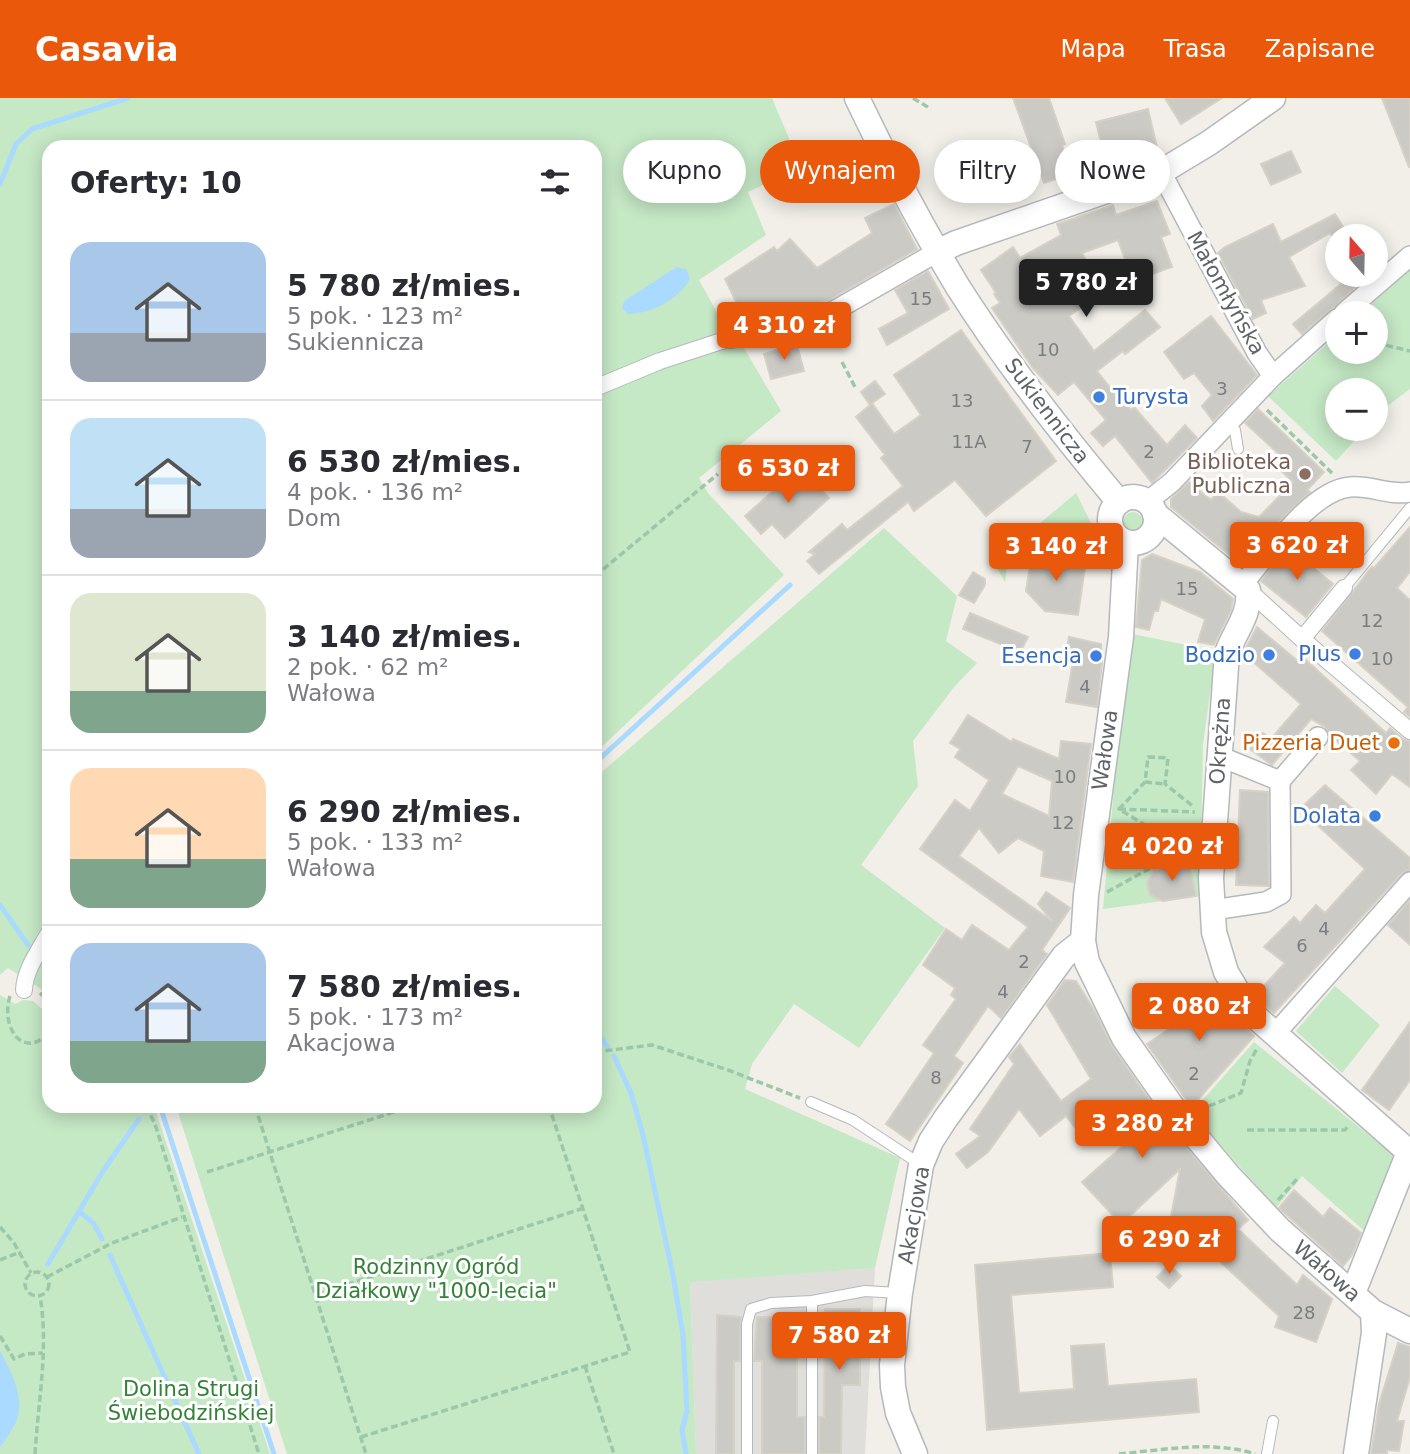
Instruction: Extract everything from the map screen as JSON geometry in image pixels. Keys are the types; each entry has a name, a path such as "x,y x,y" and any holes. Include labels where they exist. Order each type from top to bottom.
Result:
{"street":[{"name":"Sukiennicza","path":"857,98 907,197 972,309 1022,381 1119,502"},
{"path":"1170,167 1273,98"},
{"name":"Małomłyńska","path":"1170,189 1257,353 1273,376"},
{"path":"602,385 660,361 732,338 834,311 956,243 1071,203"},
{"path":"1358,301 1410,256"},
{"path":"1325,330 1273,376 1172,482 1151,508 1154,528 1151,534 1138,543 1126,542 1113,533 1110,526 1110,518 1119,502 1134,497 1151,508 1410,732"},
{"path":"1245,587 1287,532 1326,495 1350,487 1391,493 1410,492"},
{"name":"Wałowa","path":"1126,542 1121,634 1086,895 1083,941 1087,962 1124,1038 1178,1115 1228,1175 1266,1214 1373,1311 1410,1331"},
{"name":"Okrężna","path":"1245,587 1250,602 1246,616 1233,636 1227,653 1211,878 1214,932 1226,972 1249,1011 1405,1145"},
{"path":"1305,642 1344,588"},
{"path":"1213,910 1266,902 1281,894 1280,781 1318,737"},
{"path":"1219,757 1280,781"},
{"path":"1275,1034 1410,882"},
{"name":"Akacjowa","path":"915,1454 898,1413 892,1387 893,1344 921,1165 931,1141 946,1118 1064,956 1083,941"},
{"path":"24,990 24,980 42,945"},
{"path":"1353,1293 1405,1145"},
{"path":"1356,1454 1374,1333 1373,1311"}],"lane":[{"path":"1228,423 1235,430 1238,449"},
{"path":"1344,588 1410,508"},
{"path":"810,1102 853,1121 921,1165"},
{"path":"747,1454 747,1324 751,1309 771,1303 812,1301 865,1291 900,1293"},
{"path":"812,1301 812,1454"},
{"path":"1267,1454 1273,1421"}],"path":[{"path":"913,98 931,108"},
{"path":"1388,346 1410,351"},
{"path":"842,362 855,387"},
{"path":"1253,396 1325,467"},
{"path":"602,570 718,474"},
{"path":"1119,809 1145,782 1148,757 1168,758 1165,784"},
{"path":"1145,782 1165,784 1201,813"},
{"path":"1112,809 1201,813"},
{"path":"1119,809 1200,859 1158,864"},
{"path":"1105,893 1158,864 1201,813"},
{"path":"2,1008 10,996 24,990 42,995"},
{"path":"7,1034 25,1044 42,1038"},
{"path":"602,1051 652,1045 728,1070 810,1102"},
{"path":"1209,1106 1241,1093 1250,1061"},
{"path":"150,1113 259,1454"},
{"path":"256,1113 317,1294 366,1454"},
{"path":"207,1172 390,1113"},
{"path":"361,1437 630,1352 551,1113"},
{"path":"1247,1130 1345,1130 1353,1119"},
{"path":"1266,1214 1297,1178"},
{"path":"317,1294 582,1209"},
{"path":"47,1277 112,1243 183,1217"},
{"path":"0,1227 20,1252 32,1273"},
{"path":"0,1260 20,1252"},
{"path":"40,1296 32,1295 24,1286 26,1278 38,1272 47,1277"},
{"path":"40,1296 48,1288 47,1277"},
{"path":"34,1453 43,1353 44,1320 40,1296"},
{"path":"0,1336 14,1359 25,1354 43,1353"},
{"path":"584,1366 614,1454"},
{"path":"1119,1454 1215,1446 1232,1447 1255,1454"}],"shaded area":[{"path":"875,1268 865,1454 696,1454 690,1281"}],"green space":[{"path":"0,98 772,98 790,140 760,140 760,186 748,192 766,235 699,280 731,338 744,348 781,411 699,478 708,493 784,575 602,746 602,140 42,140 42,990 8,968 0,975"},
{"path":"1410,270 1410,389 1388,406 1388,378 1325,378 1325,441 1354,441 1336,461 1268,396 1325,346 1325,364 1388,364 1388,301 1375,301"},
{"path":"1076,493 1099,539 1100,563 1032,553 1030,566 1007,565 1005,582 994,562"},
{"path":"1133,512 1140,515 1143,522 1140,529 1133,532 1126,529 1123,522 1126,515"},
{"name":"Rodzinny Ogród Działkowy \"1000-lecia\"","path":"884,528 957,596 946,641 977,663 954,687 913,741 918,786 861,865 945,928 859,1048 794,1004 752,1064 745,1089 900,1158 875,1268 690,1282 696,1454 287,1454 178,1113 602,1113 602,772"},
{"path":"1132,634 1216,651 1203,744 1200,896 1103,909 1115,778"},
{"path":"1335,986 1380,1025 1342,1073 1296,1031"},
{"name":"Dolina Strugi Świebodzińskiej","path":"0,995 15,1004 23,1000 33,1001 42,1009 42,1113 156,1113 270,1454 0,1454 0,1448 14,1420 18,1399 13,1378 0,1350"},
{"path":"1254,1042 1397,1158 1368,1234 1302,1176 1276,1208 1192,1112"}],"water":[{"path":"677,267 687,270 690,279 671,299 655,308 637,313 628,314 622,308 624,301"},
{"path":"0,1350 16,1386 19,1405 15,1424 0,1448"}],"building":[{"path":"1013,98 1049,98 1064,140 1055,140 1055,179 1044,183 1041,175 1041,140 1028,140"},
{"path":"1165,98 1222,98 1181,124"},
{"path":"1382,98 1410,98 1410,167 1409,167"},
{"path":"1148,109 1155,140 1100,140 1096,122"},
{"path":"1291,151 1301,172 1271,185 1261,164"},
{"path":"1158,203 1170,234 1161,237 1172,267 1133,281 1118,240 1082,253 1104,291 1069,316 1094,351 1145,310 1160,327 1097,371 1123,404 1131,410 1134,407 1167,445 1185,425 1197,438 1152,483 1115,436 1103,446 1091,433 1106,420 1074,382 1058,395 1033,368 992,308 1000,303 981,270 1013,247 1020,258 1061,235 1057,224 1113,205 1116,215"},
{"path":"894,204 917,249 829,300 746,322 725,279 774,247 777,251 790,239 817,268 872,233 865,218"},
{"path":"1335,214 1341,224 1325,224 1325,236 1289,257 1305,286 1261,300 1266,313 1253,319 1218,253 1273,224 1281,242"},
{"path":"928,271 949,309 887,345 879,329 908,313 895,290"},
{"path":"1337,287 1356,287 1340,301 1325,301 1325,314 1302,334 1293,324"},
{"path":"1211,316 1257,375 1213,421 1202,406 1212,395 1194,373 1184,379 1164,352"},
{"path":"961,330 1056,461 986,516 955,480 914,511 908,502 819,574 807,561 815,554 809,552 842,524 847,530 903,486 881,458 885,455 856,417 870,405 861,392 875,381 885,394 872,403 894,434 921,415 894,375"},
{"path":"797,345 804,371 771,379 764,354"},
{"path":"1258,409 1324,472 1307,490 1310,492 1282,518 1242,565 1171,507 1171,499 1189,482 1211,500 1218,492 1241,512 1259,517 1293,482 1273,463 1280,455 1245,423"},
{"path":"800,467 829,498 785,538 772,524 761,534 745,516"},
{"path":"1410,527 1410,572 1397,588 1410,600 1410,717 1404,712 1408,707 1322,631 1372,567 1374,568"},
{"path":"1288,547 1333,584 1306,617 1261,581"},
{"path":"1032,553 1086,560 1078,615 1045,611 1026,591"},
{"path":"1152,554 1200,572 1233,599 1231,610 1214,645 1198,642 1205,619 1161,599 1158,611 1154,611 1149,630 1136,627 1142,560"},
{"path":"973,572 985,579 985,585 974,603 959,595"},
{"path":"970,613 1028,637 1020,652 963,629"},
{"path":"1257,627 1300,663 1305,659 1386,733 1390,728 1403,739 1410,741 1410,787 1392,774 1376,794 1351,770 1360,761 1330,735 1325,727 1311,719 1272,765 1250,749 1263,733 1271,739 1301,704 1243,653"},
{"path":"1069,637 1101,644 1102,663 1097,707 1066,702 1073,662 1065,659"},
{"path":"968,715 1012,742 1013,739 1059,759 1061,741 1091,744 1073,882 1041,876 1044,851 1018,838 999,853 979,828 959,856 1052,921 1038,904 1046,892 1070,908 1042,950 1047,954 1001,1018 988,1006 954,1056 963,1063 910,1141 886,1124 934,1053 923,1045 956,999 951,995 955,988 923,965 946,929 962,940 972,925 1009,950 1028,927 920,849 955,800 970,811 989,780 955,757 960,749 950,743","holes":["1018,766 1052,781 1049,816 1002,794"]},
{"path":"1325,785 1410,858 1410,870 1401,874 1274,1013 1256,994 1285,963 1264,947 1294,917 1300,923 1316,905 1325,913 1365,869 1300,809"},
{"path":"1240,790 1268,792 1269,886 1236,885"},
{"path":"1189,862 1196,896 1163,901 1150,895 1147,883 1154,870"},
{"path":"1410,900 1410,945 1388,925"},
{"path":"1065,980 1076,981 1112,1046 1166,1124 1248,1220 1238,1229 1297,1285 1303,1275 1332,1299 1316,1342 1275,1327 1279,1316 1213,1255 1210,1258 1171,1217 1180,1169 1121,1224 1082,1182 1133,1137 1109,1106 1077,1130 1066,1116 1040,1136 1019,1109 988,1152 967,1168 956,1154 980,1136 970,1129 1014,1064 1009,1057 1020,1044 1061,1101 1091,1079 1047,1005"},
{"path":"1194,991 1204,1004 1221,992 1236,1019 1254,1036 1195,1103 1188,1102 1147,1044 1172,1027 1162,1013"},
{"path":"1410,1022 1410,1080 1389,1110 1362,1090"},
{"path":"1294,1190 1323,1217 1330,1208 1361,1233 1352,1255 1343,1266 1279,1208"},
{"path":"1110,1253 1113,1287 1011,1295 1019,1393 1074,1389 1071,1346 1104,1344 1108,1386 1196,1379 1199,1412 987,1430 975,1265"},
{"path":"1169,1265 1181,1276 1169,1288 1157,1277"},
{"path":"825,1309 860,1309 860,1385 842,1385 841,1454 819,1454 819,1417 824,1417"},
{"path":"717,1315 741,1317 740,1361 734,1361 734,1454 716,1454"},
{"path":"757,1317 797,1317 797,1417 805,1417 805,1454 762,1454 762,1361 754,1361"},
{"path":"1398,1343 1410,1347 1410,1377 1397,1421 1404,1421 1399,1451 1387,1450 1387,1454 1371,1454 1379,1404"}],"waterway":[{"path":"0,184 16,144 32,129 128,98"},
{"path":"602,757 790,585"},
{"path":"0,905 28,945"},
{"path":"602,1039 608,1047"},
{"path":"614,1056 631,1093 643,1135 673,1275 683,1335 687,1411 682,1430 686,1454"},
{"path":"162,1113 274,1454"},
{"path":"48,1264 103,1171 139,1119"},
{"path":"80,1212 94,1224 102,1239"},
{"path":"110,1255 199,1454"}],"place":[{"name":"Turysta","path":"1099,397"},
{"name":"Biblioteka Publiczna","path":"1305,474"},
{"name":"Plus","path":"1355,654"},
{"name":"Bodzio","path":"1269,655"},
{"name":"Esencja","path":"1096,656"},
{"name":"Pizzeria Duet","path":"1394,743"},
{"name":"Dolata","path":"1375,816"}]}
